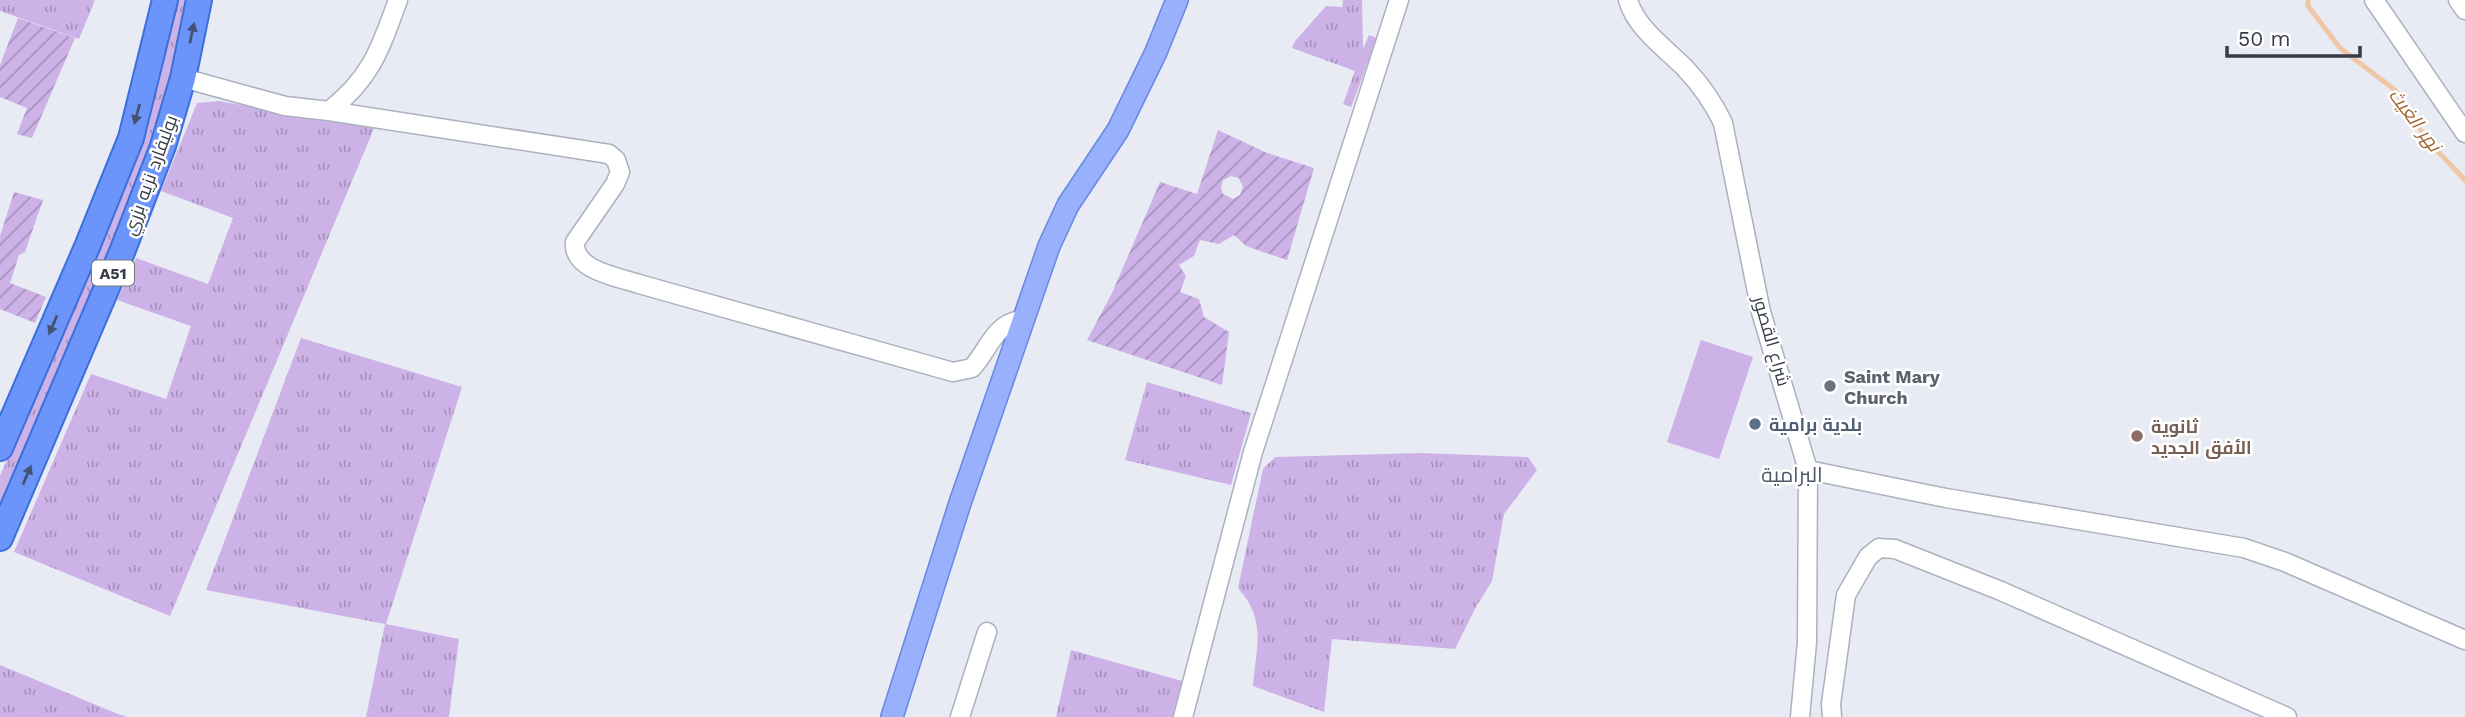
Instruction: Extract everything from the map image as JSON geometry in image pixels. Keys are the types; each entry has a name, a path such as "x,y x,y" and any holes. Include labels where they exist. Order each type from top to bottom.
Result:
{"highway":[{"name":"بوليفارد نزيه بزري","path":"3,433 87,247 131,138 165,0"},
{"name":"بوليفارد نزيه بزري","path":"0,538 122,252 163,146 183,78 200,0"}],"main road":[{"path":"892,717 1049,246 1064,213 1118,130 1156,52 1177,0"}],"street":[{"path":"329,111 359,85 374,63 398,0"},
{"path":"1183,717 1253,452 1399,0"},
{"name":"شراع القصور","path":"1628,0 1636,17 1685,68 1712,101 1723,123 1761,312 1808,470 1807,642 1800,717"},
{"path":"2374,0 2465,133"},
{"path":"2458,0 2465,10"},
{"path":"183,78 285,106 609,154 616,160 620,172 615,184 575,242 575,248 579,258 587,264 607,274 639,284 953,372 972,368 999,329 1012,321 1023,320"},
{"path":"1808,470 1946,498 2244,548 2285,562 2465,640"},
{"path":"1832,717 1831,704 1846,595 1868,557 1879,548 1895,549 2001,591 2287,717"},
{"path":"960,717 986,632"}],"green space":[{"path":"0,0 95,0 79,39 0,11"},
{"path":"175,0 189,0 166,104 150,153 0,516 0,476 105,229 148,120"},
{"path":"1343,0 1362,0 1363,49 1369,35 1377,38 1351,107 1343,104 1355,71 1292,48 1326,6 1342,7"},
{"path":"18,18 75,38 32,138 17,134 27,108 0,97 0,65"},
{"path":"219,101 375,126 170,616 14,552 91,374 166,399 191,326 117,300 136,258 208,284 233,218 161,191 197,103"},
{"path":"1218,130 1267,153 1314,168 1287,260 1246,246 1234,235 1219,244 1200,240 1194,256 1179,265 1186,276 1180,292 1199,299 1204,317 1229,332 1222,385 1087,340 1112,293 1160,182 1197,194","holes":["1231,176 1239,178 1243,187 1240,195 1233,199 1223,194 1223,180"]},
{"path":"14,192 43,200 25,252 19,255 10,283 46,297 35,323 0,309 0,236"},
{"path":"301,338 462,387 386,624 459,639 449,717 366,717 385,624 206,590"},
{"path":"1701,340 1753,357 1719,459 1667,442"},
{"path":"1147,382 1251,413 1231,485 1125,460"},
{"path":"1422,453 1528,457 1537,470 1504,514 1492,581 1455,649 1332,639 1324,712 1253,686 1258,634 1253,612 1238,588 1263,469 1275,457"},
{"path":"1071,650 1186,682 1175,717 1056,717"},
{"path":"0,665 118,714 127,717 0,717"}],"waterway":[{"name":"نهر الغيث","path":"2308,0 2308,6 2340,48 2395,90 2427,140 2465,180"}],"place":[{"name":"Saint Mary Church","path":"1830,386"},
{"name":"بلدية برامية","path":"1755,424"},
{"name":"ثانوية الأفق الجديد","path":"2137,436"}],"district":[{"name":"البرامية","path":"1792,474"}]}
